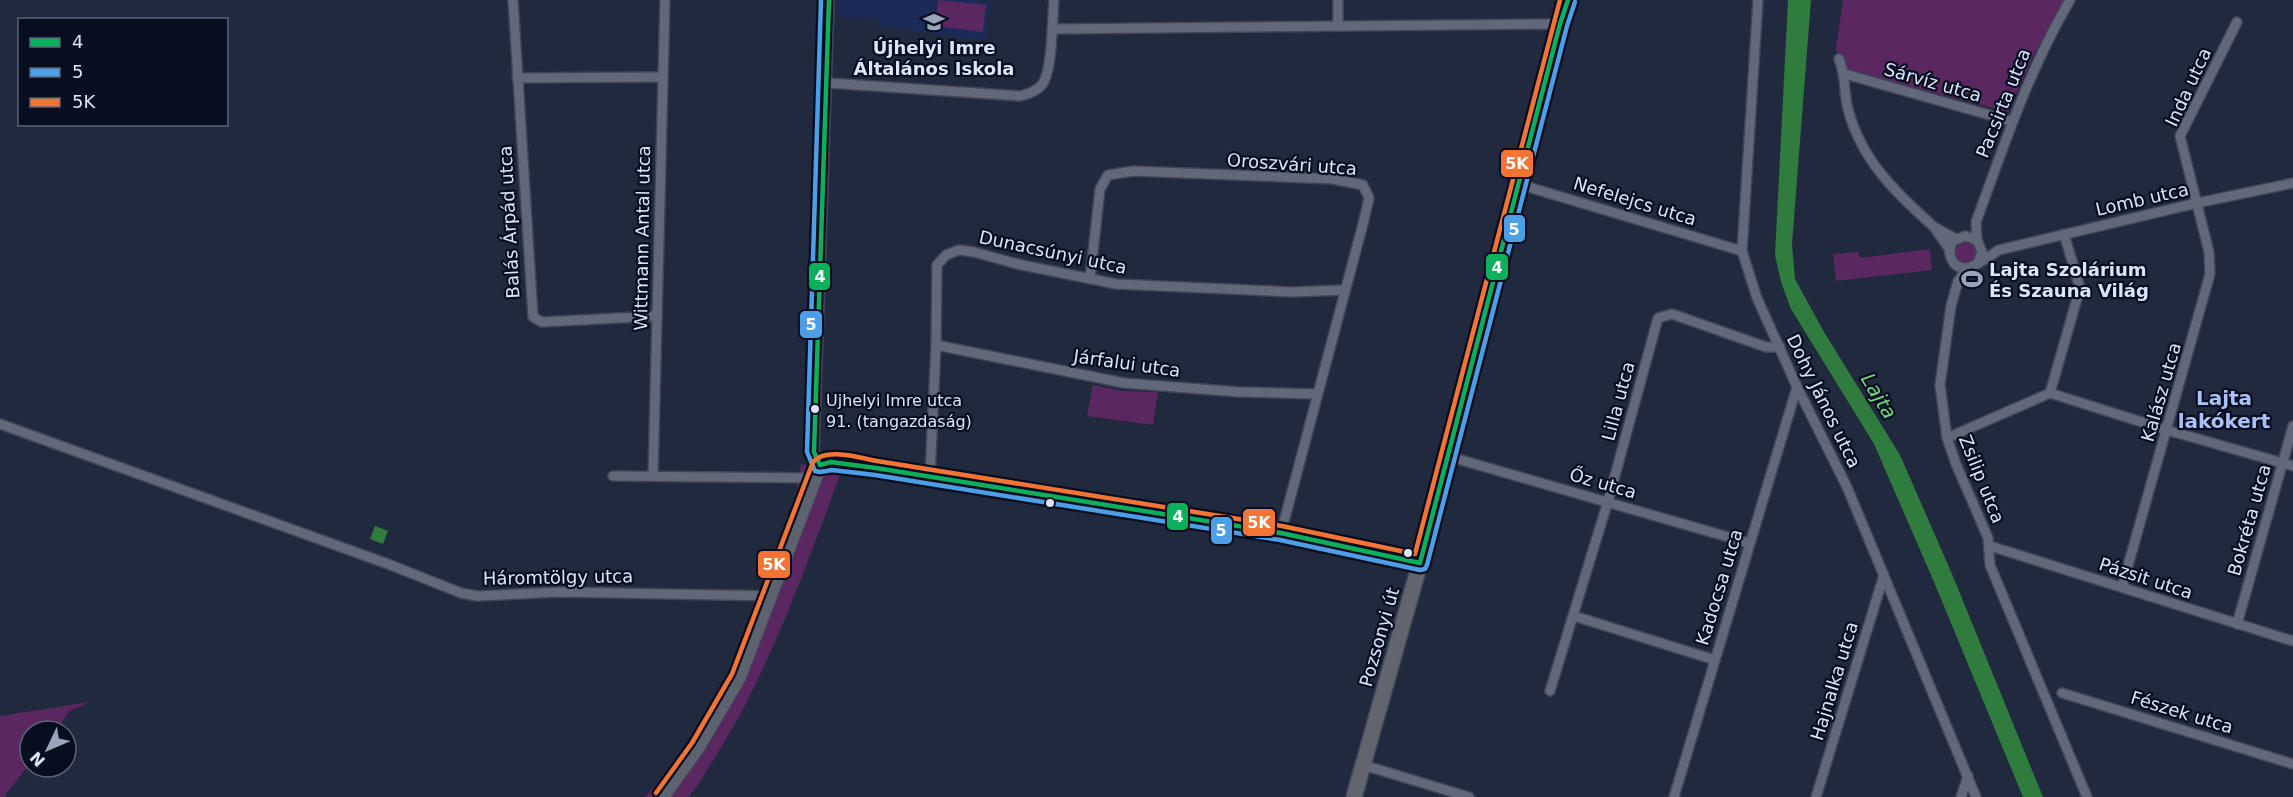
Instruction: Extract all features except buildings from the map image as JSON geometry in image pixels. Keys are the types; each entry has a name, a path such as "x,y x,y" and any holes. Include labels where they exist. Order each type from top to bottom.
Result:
{"main road":[{"name":"Pozsonyi út","path":"1354,797 1420,562 1568,0"},
{"path":"662,797 698,747 725,703 751,648 818,472 831,462 1281,533 1420,562"}],"street":[{"name":"Balás Árpád utca","path":"513,0 533,318 542,322 657,316"},
{"name":"Wittmann Antal utca","path":"653,476 665,0"},
{"path":"613,477 818,472 814,452 829,0"},
{"path":"828,83 1020,96 1033,92 1043,84 1048,71 1054,0"},
{"path":"1338,0 1338,26"},
{"name":"Dohy János utca","path":"1758,0 1742,251 1757,298 1797,387 1847,487 1976,797"},
{"name":"Pacsirta utca","path":"1976,222 2011,121 2046,41 2070,0"},
{"name":"Inda utca","path":"2197,203 2180,136 2237,22"},
{"path":"1052,29 1560,24"},
{"path":"1839,59 1845,74 1847,106 1857,140 1876,168 1903,199 1934,228 1950,250 1958,281"},
{"name":"Sárvíz utca","path":"1845,74 2011,121"},
{"path":"518,78 663,77"},
{"name":"Oroszvári utca","path":"1090,279 1100,189 1108,175 1133,171 1333,179 1363,185 1369,198 1281,533"},
{"name":"Nefelejcs utca","path":"1518,183 1742,251"},
{"name":"Lomb utca","path":"1999,250 2197,203 2293,183"},
{"name":"Kalász utca","path":"2122,587 2210,274 2209,252 2197,203"},
{"path":"1950,250 1976,222"},
{"path":"1976,222 1982,252 1978,263"},
{"path":"1934,228 1999,250"},
{"path":"2050,393 2080,288 2064,234"},
{"name":"Dunacsúnyi utca","path":"930,477 937,265 946,255 959,250 974,252 1116,284 1292,292 1344,290"},
{"path":"1958,281 1967,269 1999,250"},
{"path":"1955,264 1967,269"},
{"name":"Zsilip utca","path":"1958,281 1951,306 1940,385 1947,438 1988,538 1990,565 2087,797"},
{"name":"Lilla utca","path":"1550,691 1608,501 1658,318 1672,314 1766,347 1780,347"},
{"name":"Járfalui utca","path":"936,345 1124,383 1239,392 1316,394"},
{"name":"Kadocsa utca","path":"1674,797 1797,387"},
{"path":"1947,438 2050,393 2293,466"},
{"name":"Háromtölgy utca","path":"0,424 250,516 358,553 461,593 477,596 559,592 771,596"},
{"name":"Bokréta utca","path":"2237,624 2293,426"},
{"name":"Őz utca","path":"1448,456 1749,543"},
{"name":"Pázsit utca","path":"1990,546 2293,641"},
{"name":"Hajnalka utca","path":"1816,797 1884,575"},
{"path":"1574,616 1715,660"},
{"name":"Fészek utca","path":"2062,693 2293,764"},
{"path":"1363,765 1469,797"},
{"path":"1961,797 1968,776"}],"shaded area":[{"name":"Újhelyi Imre Általános Iskola","path":"839,0 990,2 985,41 880,26 879,18 838,17"},
{"path":"938,0 986,5 983,32 935,26"},
{"name":"Lajta","path":"1788,0 1811,0 1792,244 1795,279 1824,332 1900,455 1952,574 2043,797 2023,797 1874,444 1791,309 1781,282 1775,255"},
{"path":"1843,0 2066,0 2036,50 2008,112 1841,68 1836,49"},
{"path":"1966,242 1974,245 1977,253 1974,261 1966,264 1958,261 1955,253 1958,245"},
{"path":"1930,249 1932,270 1836,281 1833,254 1858,252 1860,258"},
{"path":"1093,385 1122,391 1158,392 1153,425 1087,416"},
{"path":"801,464 841,472 795,595 756,684 725,742 688,797 645,797 677,761 704,720 729,671 794,510"},
{"path":"375,526 388,531 383,544 370,539"},
{"path":"89,702 70,711 64,719 18,719 18,779 4,797 0,797 0,716"}],"transit line":[{"name":"5","path":"821,0 807,452 815,471 832,470 875,475 1280,540 1420,570 1425,569 1427,565 1575,2"},
{"name":"4","path":"829,0 814,452 820,465 831,462 876,468 1281,533 1420,563 1568,0"},
{"name":"5K","path":"656,793 692,743 732,674 813,462 826,455 853,456 1282,526 1415,554 1560,0"}],"place":[{"name":"Újhelyi Imre Általános Iskola","path":"934,22"},
{"name":"Lajta Szolárium És Szauna Világ","path":"1972,279"},
{"name":"Ujhelyi Imre utca 91. (tangazdaság)","path":"815,409"}],"district":[{"name":"Lajta lakókert","path":"2224,410"}]}
